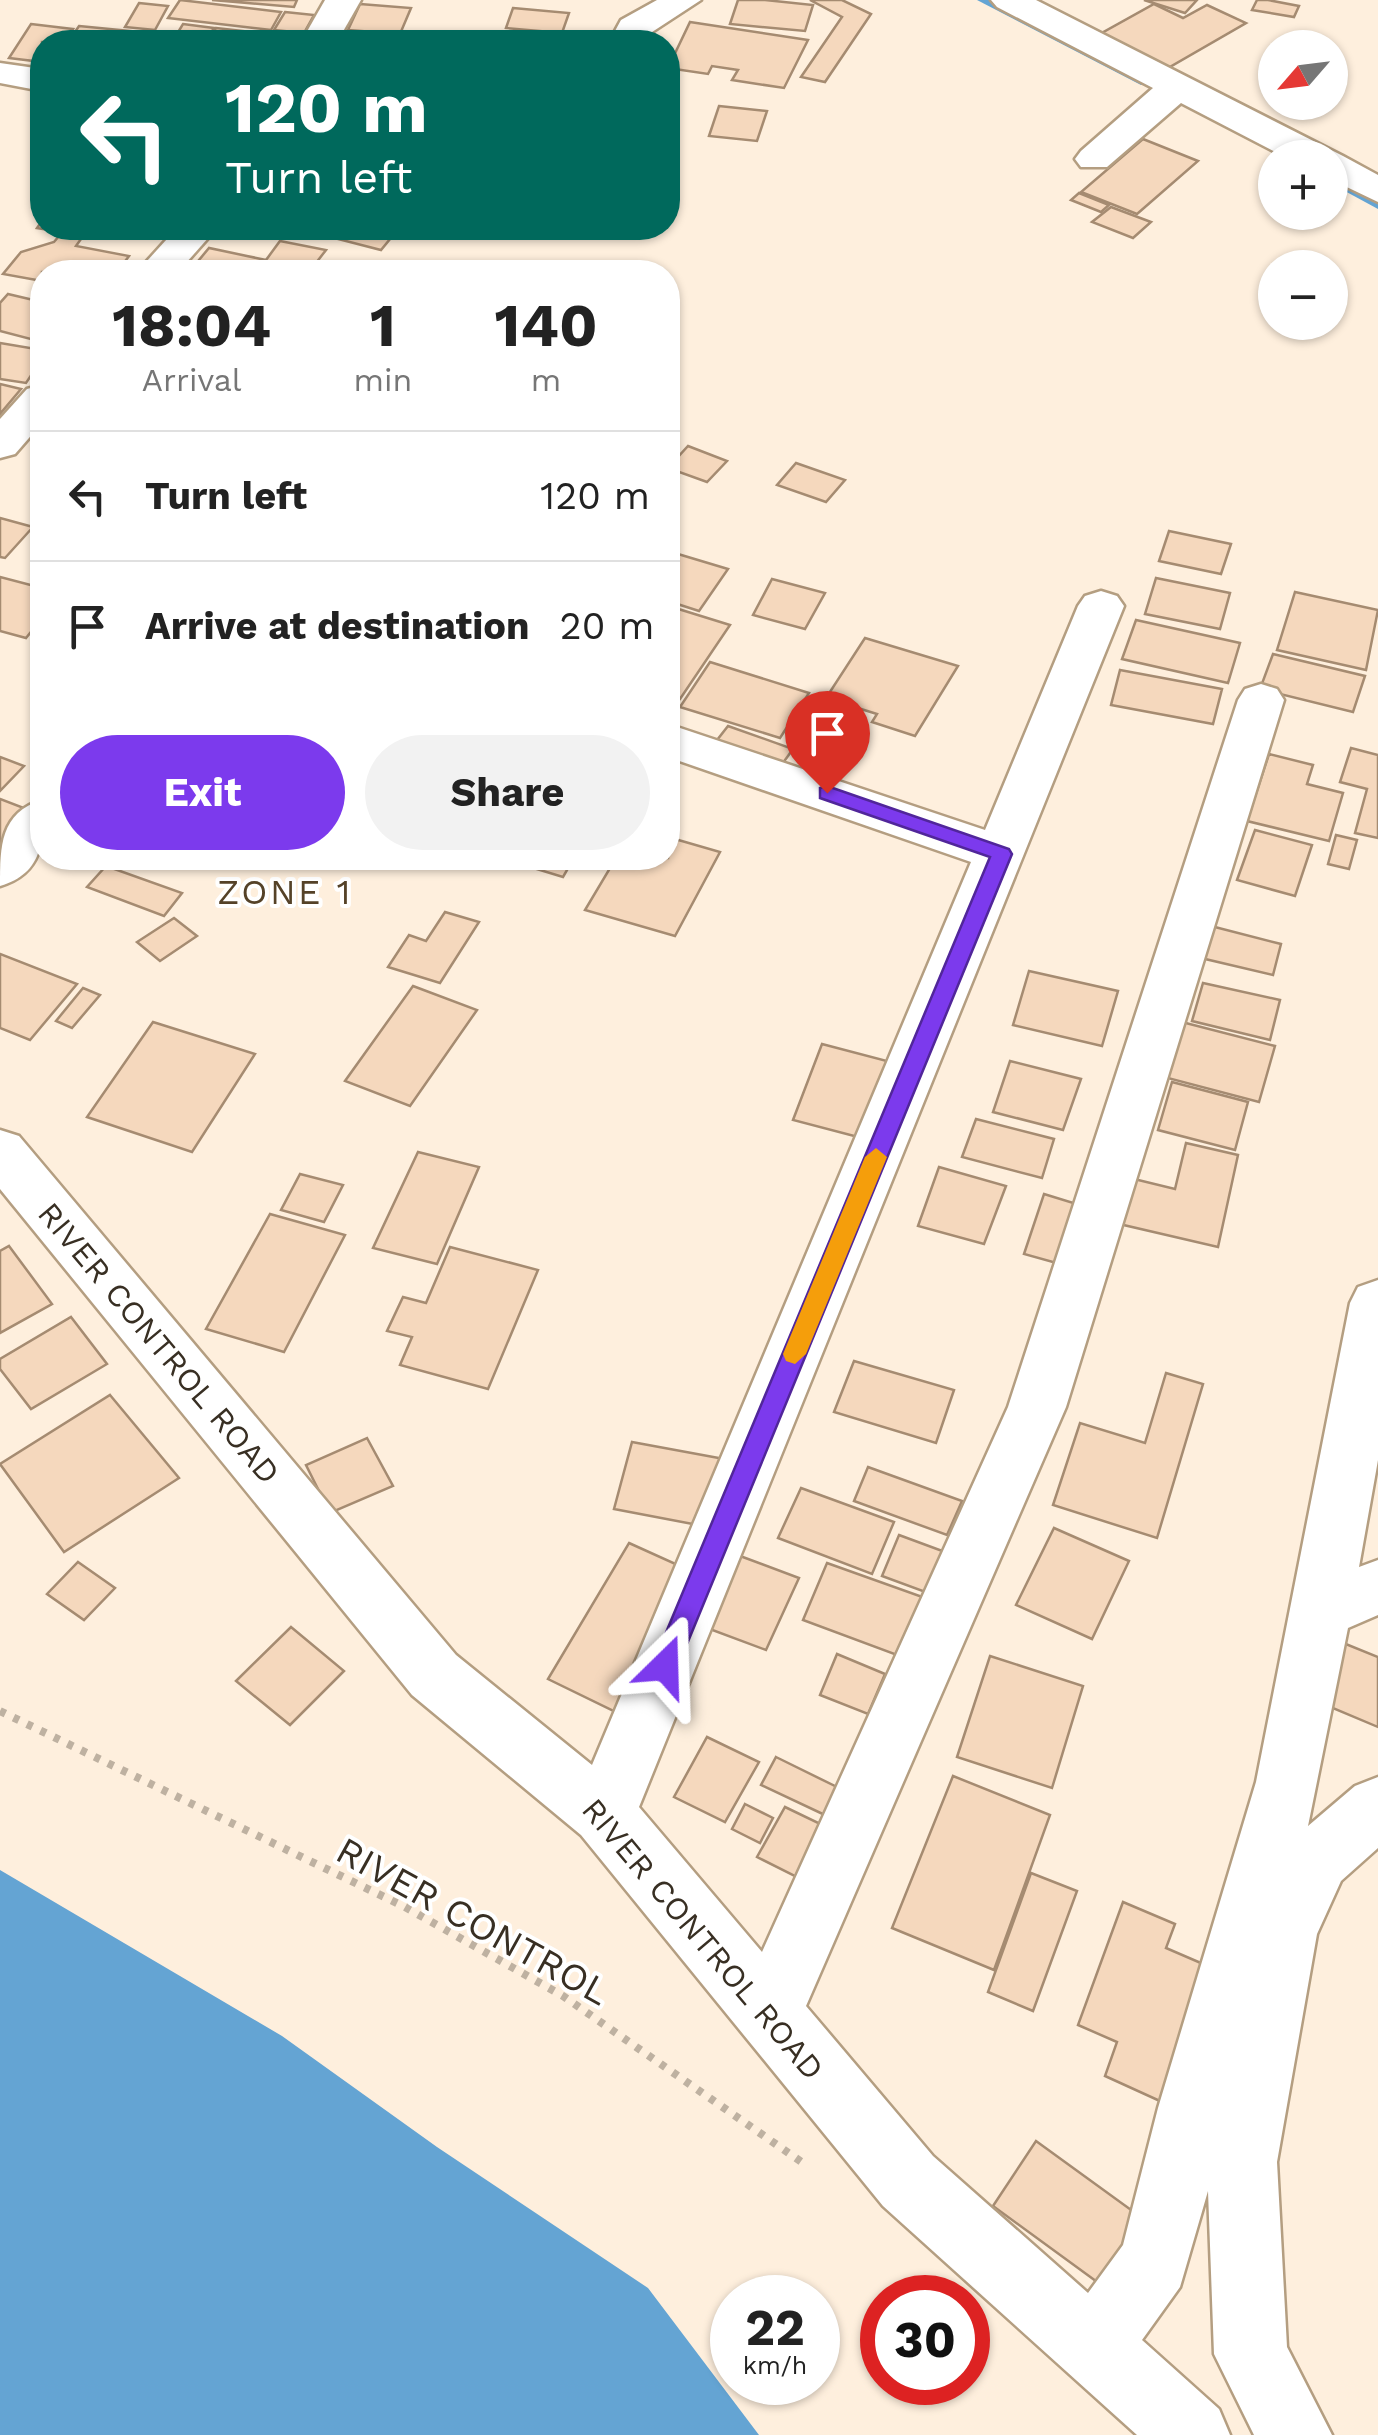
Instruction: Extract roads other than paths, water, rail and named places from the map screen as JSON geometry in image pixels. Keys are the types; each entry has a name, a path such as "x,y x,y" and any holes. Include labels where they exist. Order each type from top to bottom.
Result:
{"street":[{"path":"327,30 343,0"},
{"path":"633,30 684,0"},
{"path":"1009,0 1282,140"},
{"path":"4,74 30,78"},
{"path":"1094,159 1177,87"},
{"path":"1348,174 1378,190"},
{"path":"168,260 187,240"},
{"path":"0,445 30,411"},
{"path":"604,1814 1101,606"},
{"path":"768,2015 1037,1407 1261,700"},
{"path":"680,744 1002,854"},
{"path":"0,868 30,832"},
{"name":"RIVER CONTROL ROAD","path":"0,1151 434,1675 604,1814 908,2180 1193,2435"},
{"path":"1095,2344 1155,2262 1193,2108 1288,1782 1378,1303"},
{"path":"1318,1613 1378,1586"},
{"path":"1295,2435 1251,2354 1242,2162 1264,2024 1284,1932 1318,1859 1378,1807"}],"water":[{"path":"0,1870 282,2036 437,2147 648,2288 710,2370 710,2405 736,2405 759,2435 0,2435"}],"waterway":[{"path":"983,0 1145,83"},
{"path":"1348,188 1378,205"}],"district":[{"name":"ZONE 1","path":"285,892"}]}
